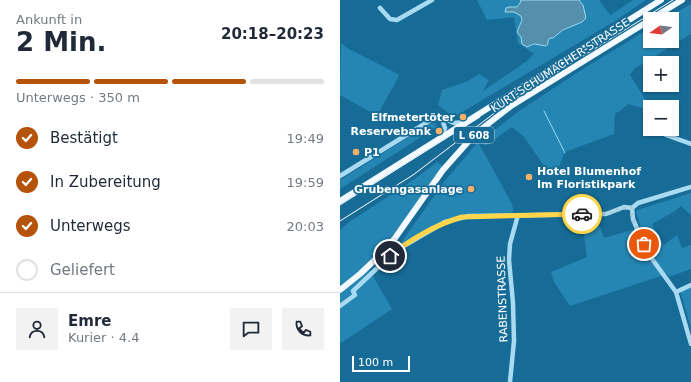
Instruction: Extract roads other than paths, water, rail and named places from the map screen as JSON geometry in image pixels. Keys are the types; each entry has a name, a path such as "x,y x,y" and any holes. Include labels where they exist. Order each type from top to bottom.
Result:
{"main road":[{"name":"KURT-SCHUMACHER-STRASSE","path":"340,201 661,0"},
{"name":"KURT-SCHUMACHER-STRASSE","path":"662,12 682,0"},
{"name":"KURT-SCHUMACHER-STRASSE","path":"340,290 360,274 395,238 443,170 475,134 511,106 643,23"}],"street":[{"path":"380,8 390,19 397,20 432,0"},
{"path":"340,176 437,117 454,123 466,122"},
{"path":"437,117 443,122 445,128 439,139"},
{"path":"669,136 691,144"},
{"path":"340,306 355,295 353,291 392,254 411,241 445,222 466,216 606,214 624,207 632,208 638,203 691,187"},
{"path":"632,208 633,219 648,252 676,292 691,344"},
{"name":"RABENSTRASSE","path":"510,382 514,341 513,303 509,260 510,244 518,215"},
{"path":"676,292 691,285"}],"waterway":[{"path":"544,111 565,153"}],"tram line":[{"path":"340,221 413,175 509,102 673,0"},
{"path":"340,205 480,117"}],"place":[{"name":"Elfmetertöter","path":"463,117"},
{"name":"Reservebank","path":"439,131"},
{"name":"P1","path":"356,152"},
{"name":"Hotel Blumenhof Im Floristikpark","path":"529,177"},
{"name":"Grubengasanlage","path":"471,189"}]}
